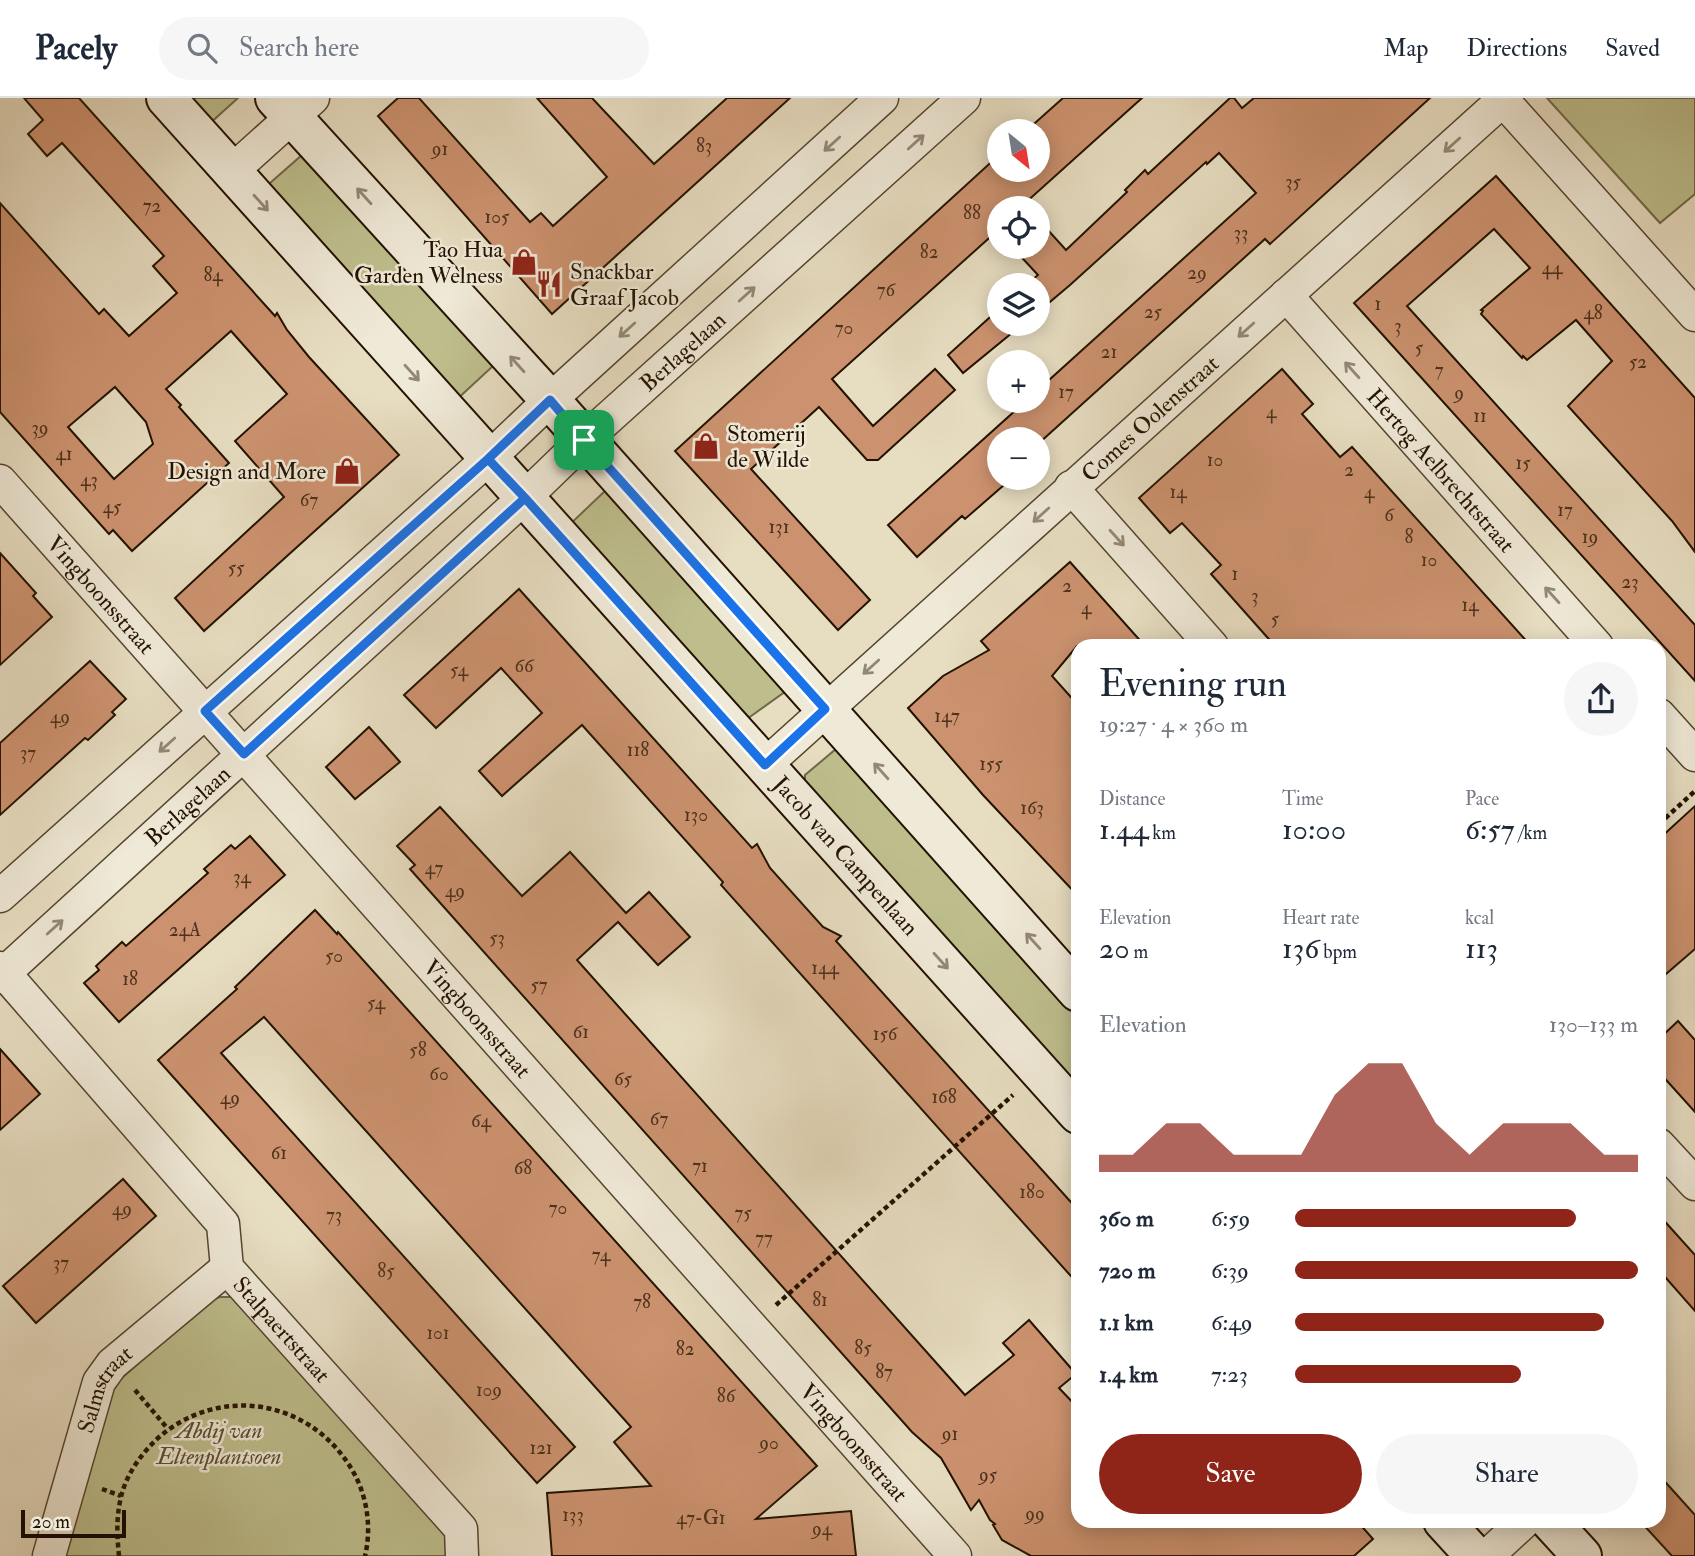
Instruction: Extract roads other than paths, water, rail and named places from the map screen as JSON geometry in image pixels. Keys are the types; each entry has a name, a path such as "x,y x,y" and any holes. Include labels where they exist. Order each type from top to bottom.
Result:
{"street":[{"name":"Jacob van Campenlaan","path":"166,98 1071,1106"},
{"path":"0,895 488,459 882,98"},
{"name":"Berlagelaan","path":"1,973 525,498 584,440 964,98"},
{"path":"1502,99 1695,315"},
{"name":"Comes Oolenstraat","path":"765,765 1502,99"},
{"path":"232,171 293,104 584,440 1071,984"},
{"name":"Hertog Aelbrechtstraat","path":"1286,295 1591,639"},
{"name":"Vingboonsstraat","path":"0,481 955,1556"},
{"path":"1071,487 1206,639"},
{"path":"1666,723 1695,755"},
{"name":"Stalpaertstraat","path":"1,973 223,1224 227,1268 461,1529 462,1556"},
{"path":"1666,1153 1695,1184"},
{"name":"Salmstraat","path":"49,1556 99,1382 112,1364 227,1268"},
{"path":"1449,1528 1475,1556"},
{"path":"1488,1556 1518,1528"},
{"path":"1556,1528 1582,1556"}],"place":[{"name":"Tao Hua Garden Welness","path":"524,262"},
{"name":"Snackbar Graaf Jacob","path":"549,284"},
{"name":"Stomerij de Wilde","path":"706,446"},
{"name":"Design and More","path":"347,471"}],"park label":[{"name":"Abdij van Eltenplantsoen","path":"219,1443"}]}
